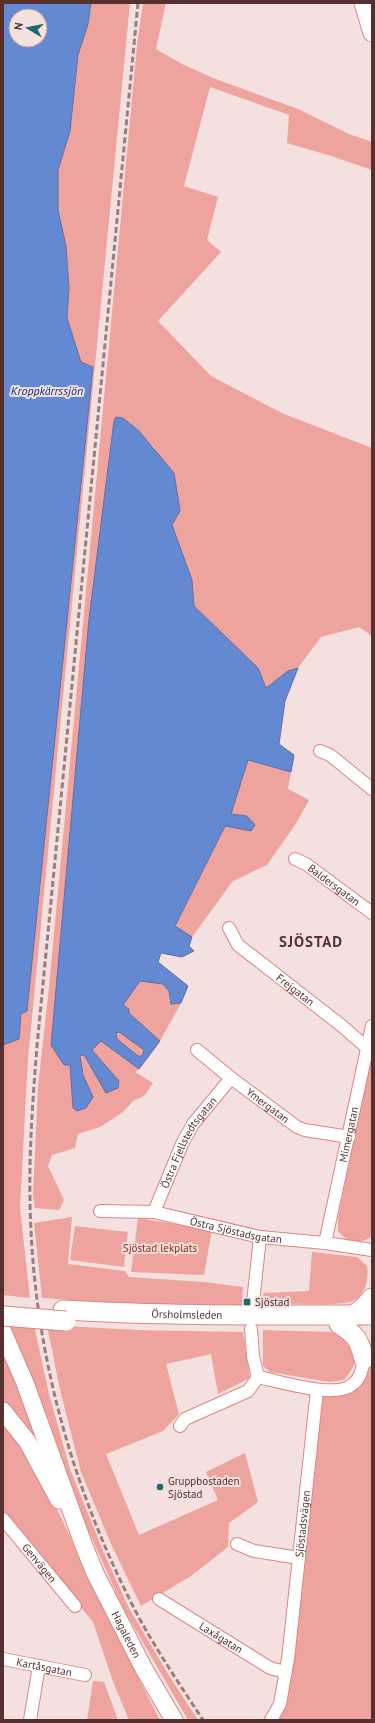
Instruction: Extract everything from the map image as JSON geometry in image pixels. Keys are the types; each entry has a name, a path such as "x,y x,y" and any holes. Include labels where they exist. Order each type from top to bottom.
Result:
{"main road":[{"path":"364,1359 360,1345 346,1319 362,1308 372,1298"},
{"name":"Örsholmsleden","path":"3,1305 123,1324 346,1319 372,1315"},
{"name":"Örsholmsleden","path":"3,1316 64,1315"},
{"name":"Örsholmsleden","path":"346,1319 372,1324"},
{"path":"364,1359 372,1341"}],"street":[{"path":"363,3 372,33"},
{"path":"320,751 330,755 372,789"},
{"name":"Baldersgatan","path":"295,859 306,864 372,913"},
{"name":"Frejgatan","path":"229,928 238,945 342,1026 366,1047"},
{"name":"Mimergatan","path":"325,1243 366,1047 372,1026"},
{"name":"Ymergatan","path":"197,1050 297,1128 348,1137"},
{"name":"Östra Fjellstedtsgatan","path":"154,1212 182,1144 193,1124 231,1078"},
{"name":"Östra Sjöstadsgatan","path":"100,1211 154,1212 260,1237 325,1243 372,1250"},
{"path":"253,1303 260,1237"},
{"path":"251,1329 252,1356 258,1377"},
{"path":"3,1332 25,1383 84,1546"},
{"path":"258,1377 317,1390 340,1390 354,1384 360,1377 364,1359"},
{"path":"180,1426 185,1419 248,1391 258,1377"},
{"name":"Sjöstadsvägen","path":"271,1720 280,1704 285,1672 317,1390"},
{"path":"3,1411 26,1441 84,1546"},
{"name":"Genvägen","path":"5,1526 75,1606"},
{"path":"237,1544 254,1551 299,1558"},
{"name":"Hagaleden","path":"84,1546 117,1616 174,1720"},
{"name":"Laxågatan","path":"159,1599 270,1668 285,1672"},
{"name":"Kartåsgatan","path":"3,1660 85,1675"},
{"path":"30,1720 39,1666"}],"green space":[{"path":"91,3 130,3 28,1059 20,1208 30,1298 3,1295 3,1045 19,1039 81,362 67,318 69,288 66,246 58,210 58,170 70,131 78,55 88,24"},
{"path":"143,3 166,3 156,49 182,64 213,78 298,109 349,134 372,142 372,170 287,143 289,115 210,87 184,186 218,197 207,240 221,252 158,321 211,376 284,414 372,448 372,636 359,627 321,637 298,668 288,671 266,688 258,668 194,606 192,580 172,525 180,511 155,449 139,431 123,418 116,417 114,421 89,619 70,1065 73,1108 93,1097 83,1075 80,1057 84,1055 106,1093 119,1081 92,1050 101,1040 139,1069 135,1072 153,1083 144,1096 133,1101 123,1112 100,1127 78,1134 75,1148 52,1155 48,1166 64,1200 59,1210 35,1208 33,1196 38,1087 49,987 137,45"},
{"path":"248,760 291,772 288,789 309,800 297,822 267,865 233,881 192,937 175,926 225,825 251,831 247,816 231,814"},
{"path":"141,980 163,984 169,991 171,1004 181,1003 160,1041 129,1013 129,1009 123,1005"},
{"path":"119,1031 144,1050 142,1056 138,1056 116,1038 116,1033"},
{"path":"372,1053 372,1237 354,1242 346,1238 338,1231 338,1217"},
{"path":"72,1217 68,1264 125,1271 129,1277 204,1282 243,1287 242,1306 130,1304 42,1298 34,1223"},
{"name":"Sjöstad lekplats","path":"138,1218 212,1230 204,1275 131,1272"},
{"path":"75,1226 128,1232 124,1267 70,1260"},
{"path":"312,1252 357,1257 367,1266 368,1271 366,1285 361,1294 353,1301 336,1304 264,1303 263,1293 309,1291"},
{"path":"5,1323 34,1325 49,1394 70,1469 104,1553 129,1608 170,1677 198,1720 188,1720 124,1610 81,1514"},
{"path":"47,1325 137,1330 243,1332 250,1378 218,1394 211,1354 166,1364 179,1414 163,1431 106,1454 139,1535 218,1500 206,1472 245,1453 258,1502 229,1523 228,1547 191,1576 141,1606 111,1544 81,1472 60,1390"},
{"path":"263,1330 331,1332 347,1337 355,1355 354,1364 344,1380 329,1382 270,1372 263,1366"},
{"path":"3,1345 52,1469 20,1423 3,1403"},
{"path":"372,1361 372,1720 276,1720 293,1660 323,1396 333,1396 355,1389 365,1378"},
{"path":"3,1421 37,1467 123,1648 160,1720 129,1720 115,1687 93,1622 3,1512"},
{"path":"93,1681 104,1682 118,1720 87,1720"}],"water":[{"name":"Kroppkärrssjön","path":"3,3 91,3 88,24 78,55 70,131 58,170 58,210 66,246 69,288 67,318 81,362 93,367 27,1011 21,1014 19,1039 3,1045"},
{"path":"116,417 123,418 139,431 174,473 180,511 172,525 192,580 194,606 258,668 266,688 288,671 298,668 285,701 279,744 294,755 291,772 248,760 231,814 247,816 255,825 251,831 225,826 175,926 192,937 189,946 194,951 182,957 161,953 158,962 188,986 181,1003 171,1004 169,991 163,984 140,981 123,1005 129,1009 129,1013 160,1041 139,1069 101,1041 92,1050 119,1081 118,1088 106,1093 84,1055 80,1056 83,1075 93,1097 86,1108 77,1111 73,1108 70,1065 64,1065 51,1045 89,619 114,421","holes":["119,1032 144,1050 142,1056 138,1056 117,1039 116,1033"]}],"railway":[{"path":"138,3 37,1046 30,1181 32,1254 38,1308 47,1361 59,1413 74,1465 92,1515 113,1565 137,1614 161,1655 203,1720"}],"place":[{"name":"Sjöstad","path":"247,1302"},
{"name":"Gruppbostaden Sjöstad","path":"160,1487"}],"district":[{"name":"SJÖSTAD","path":"311,941"}]}
